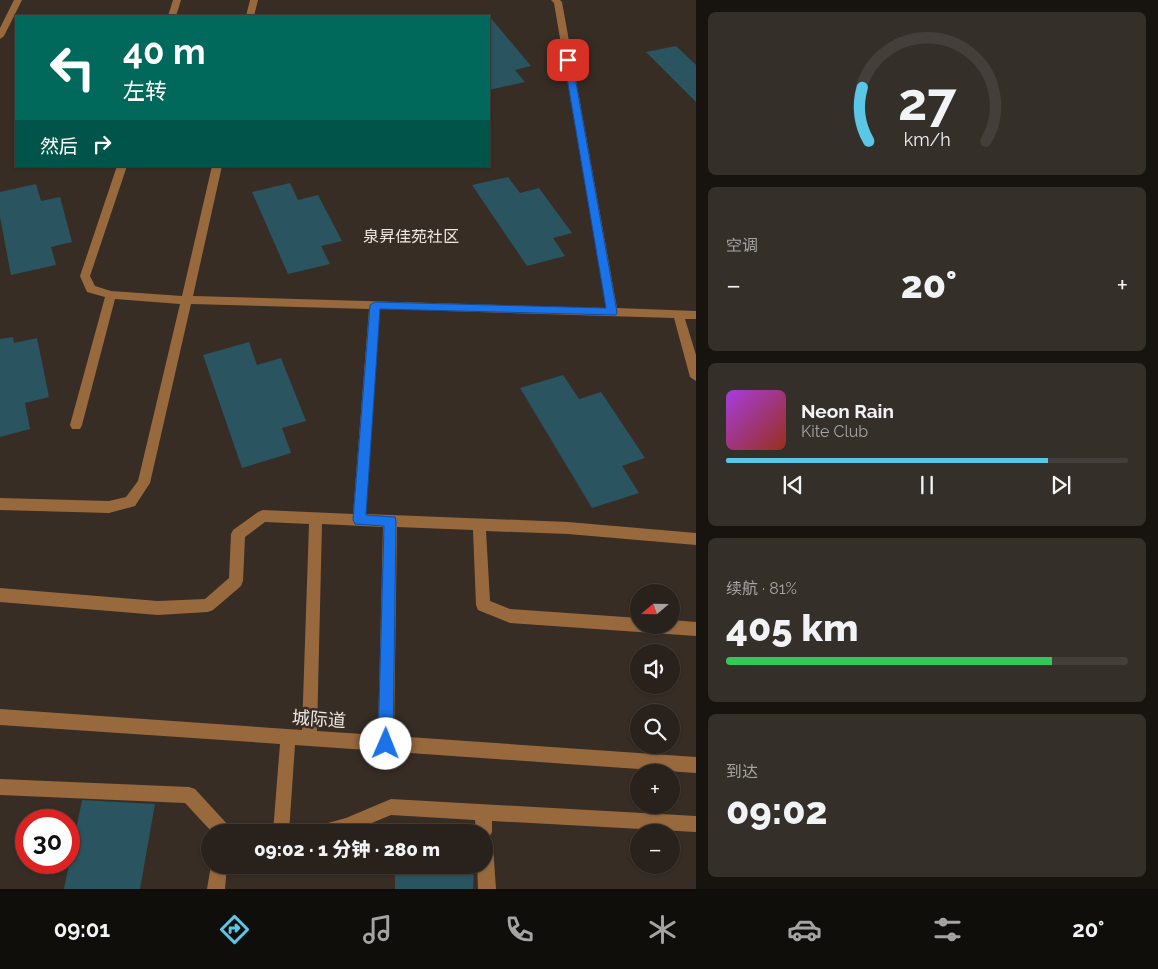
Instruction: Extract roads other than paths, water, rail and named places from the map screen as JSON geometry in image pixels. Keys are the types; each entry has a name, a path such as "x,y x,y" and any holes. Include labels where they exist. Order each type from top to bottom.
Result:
{"street":[{"path":"0,36 18,0"},
{"path":"172,15 177,0"},
{"path":"250,15 254,0"},
{"path":"555,0 558,2 612,312"},
{"path":"122,167 85,276 91,289 111,295 186,300 696,315"},
{"path":"0,504 109,507 130,502 144,483 217,167"},
{"path":"76,425 111,295"},
{"path":"359,520 375,305"},
{"path":"678,314 696,376"},
{"path":"0,595 158,608 208,605 236,581 238,534 263,516 568,528 696,539"},
{"path":"309,738 316,518"},
{"path":"386,744 390,521"},
{"path":"479,525 484,605 510,616 696,630"},
{"name":"城际道","path":"0,717 696,765"},
{"path":"282,824 288,737"},
{"path":"0,787 189,795 216,824"},
{"path":"351,824 392,807 696,824"},
{"path":"483,812 484,824"},
{"path":"216,889 218,874"},
{"path":"486,874 487,889"}],"district":[{"name":"泉昇佳苑社区","path":"411,236"}]}
